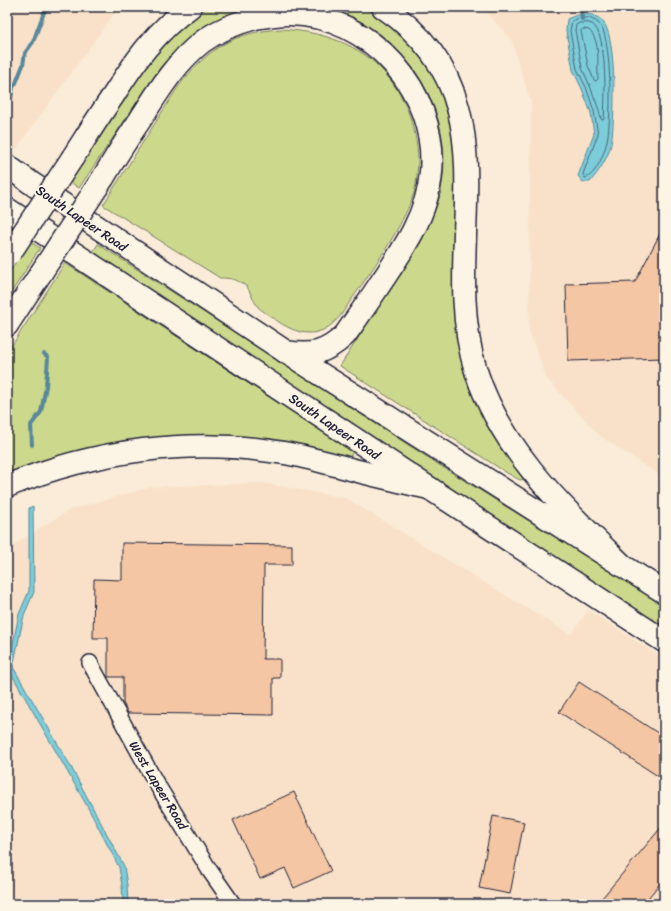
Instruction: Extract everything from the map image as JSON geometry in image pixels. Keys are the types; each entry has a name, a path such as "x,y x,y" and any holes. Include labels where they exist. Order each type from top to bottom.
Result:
{"main road":[{"path":"9,255 142,53 158,34 190,7"},
{"path":"383,7 410,28 422,40 434,56 450,83 459,108 463,125 466,161 464,308 470,350 481,387 500,425 528,465 572,516 621,564"},
{"path":"7,325 170,75 185,57 203,42 224,29 243,21 268,16 290,14 312,17 349,29 365,38 382,51 395,64 417,95 424,111 430,131 432,173 424,207 415,226 401,252 345,335 335,345 326,350 307,354 286,352"},
{"name":"South Lapeer Road","path":"7,166 286,352 664,592"},
{"name":"South Lapeer Road","path":"7,209 429,488 664,641"},
{"path":"7,486 60,467 92,458 123,452 158,448 224,446 285,453 429,488"}],"street":[{"name":"West Lapeer Road","path":"90,663 156,783 210,871 233,904"}],"shaded area":[{"path":"7,7 119,7 13,153 7,148"},
{"path":"481,7 664,7 664,478 600,436 547,379 529,331 531,103 511,39"},
{"path":"262,483 346,498 571,635 588,610 664,659 664,904 7,904 7,549 69,510 151,487"}],"green space":[{"path":"208,7 252,7 224,16 212,22 190,37 160,68 79,188 69,181 143,65 190,18"},
{"path":"322,7 366,7 373,10 407,35 434,71 456,126 456,282 524,479 520,480 507,473 340,366 424,236 439,199 444,161 442,139 430,96 419,77 405,59 390,43 366,25 348,16"},
{"path":"282,29 317,34 342,42 365,55 379,67 400,95 408,111 417,145 418,163 414,193 408,209 391,240 341,315 325,329 308,333 291,329 261,310 247,287 240,282 233,279 220,278 103,205 178,87 200,62 211,52 235,38 249,34"},
{"path":"29,241 40,248 7,299 7,276"},
{"path":"98,244 441,466 664,605 664,627 93,252"},
{"path":"65,263 353,452 347,461 270,442 7,477 7,353"}],"water":[{"path":"589,14 596,16 601,20 608,32 613,63 614,101 610,149 600,169 590,182 583,182 578,176 594,134 591,113 573,70 566,31 567,19 577,15"},
{"path":"33,506 34,592 24,615 13,667 70,765 124,866 128,904 122,904 122,886 119,867 87,806 8,668 19,614 29,591 29,508"}],"building":[{"path":"664,226 664,358 568,361 566,284 635,282"},
{"path":"122,543 292,545 292,565 264,565 263,659 280,659 280,678 273,678 273,715 128,713 123,703 123,677 108,677 108,638 93,638 94,579 122,580"},
{"path":"579,682 664,737 664,780 559,712"},
{"path":"294,792 331,871 294,888 285,868 260,879 233,820"},
{"path":"493,816 524,822 510,894 479,888"},
{"path":"664,824 664,879 643,904 597,904"}],"waterway":[{"path":"7,104 11,98 13,87 23,65 25,53 33,42 46,7"},
{"path":"581,7 582,19"},
{"path":"32,445 31,425 41,412 46,386 48,357 44,354"}]}
